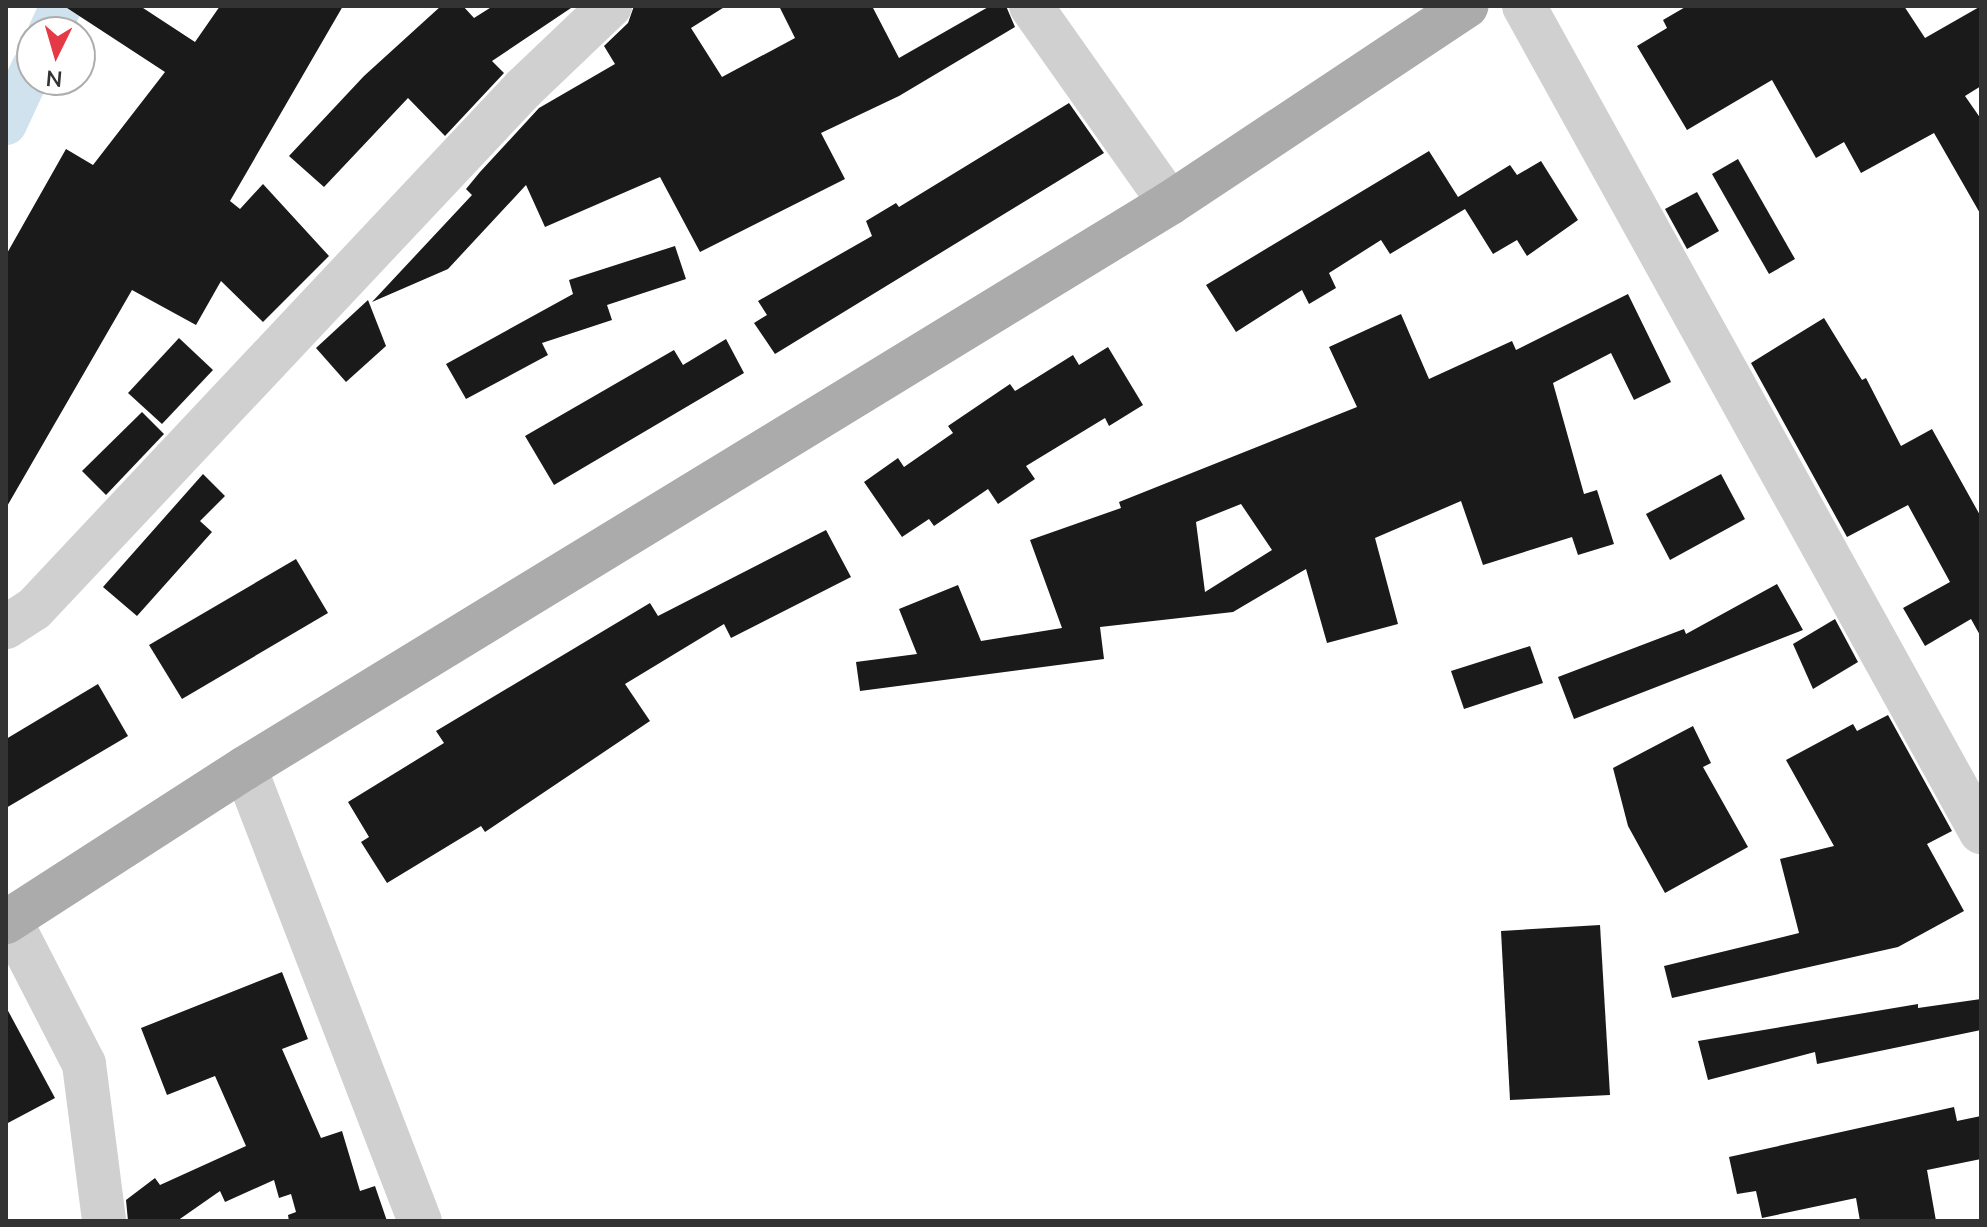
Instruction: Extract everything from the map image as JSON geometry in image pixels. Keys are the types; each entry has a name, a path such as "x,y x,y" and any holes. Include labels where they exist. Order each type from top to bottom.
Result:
{"main road":[{"path":"8,921 245,768 1170,203 1467,6"}],"street":[{"path":"6,627 34,609 524,88 610,6"},
{"path":"1031,6 1170,203"},
{"path":"1524,6 1981,832"},
{"path":"245,768 420,1221"},
{"path":"8,921 84,1064 104,1221"}],"building":[{"path":"64,6 140,6 195,42 220,6 343,6 230,201 240,209 263,184 329,256 263,322 221,281 196,325 132,290 6,508 6,255 66,149 93,165 165,72 96,27 96,16 79,16"},
{"path":"441,6 463,6 474,18 493,6 574,6 492,61 504,73 445,136 408,98 324,187 289,156 364,76"},
{"path":"634,6 726,6 691,28 722,77 795,38 779,6 872,6 899,58 990,6 1006,6 1015,27 899,96 821,133 845,179 700,252 660,177 545,227 526,185 448,269 372,302 472,195 466,189 539,108 615,64 604,46 628,23"},
{"path":"1687,6 1904,6 1925,38 1981,6 1981,86 1965,96 1981,119 1981,215 1934,133 1861,173 1844,142 1816,158 1772,80 1687,130 1637,46 1667,28 1663,20"},
{"path":"1069,103 1104,153 775,354 754,323 767,315 758,301 872,236 866,221 896,203 899,207"},
{"path":"1429,151 1458,197 1510,165 1517,175 1541,161 1578,220 1527,256 1517,240 1493,254 1465,209 1390,254 1381,240 1329,273 1336,288 1309,304 1302,290 1236,332 1206,285"},
{"path":"1738,159 1795,259 1769,274 1712,174"},
{"path":"1697,192 1719,231 1687,249 1665,209"},
{"path":"675,246 686,279 607,305 612,320 542,343 548,355 466,399 446,364 573,294 569,280"},
{"path":"1628,294 1671,382 1634,400 1611,353 1553,383 1584,494 1597,490 1614,544 1578,555 1572,537 1483,565 1461,501 1375,538 1398,624 1327,643 1306,569 1233,612 1100,627 1104,659 860,691 856,662 917,654 899,609 958,585 981,641 1062,628 1030,540 1121,508 1119,502 1357,407 1329,347 1401,314 1429,379 1512,341 1516,350","holes":["1241,504 1272,550 1205,592 1196,522"]},
{"path":"368,300 386,346 346,382 316,348"},
{"path":"1824,318 1862,380 1866,378 1901,446 1932,429 1981,517 1981,637 1971,619 1925,646 1903,608 1950,582 1908,505 1847,537 1751,363"},
{"path":"179,338 213,370 162,424 128,393"},
{"path":"726,339 744,373 554,485 525,436 674,350 683,365"},
{"path":"1108,347 1143,405 1109,426 1105,418 1026,466 1035,479 998,504 988,489 934,526 929,519 902,537 864,482 898,458 904,467 953,433 948,426 1010,384 1015,391 1073,355 1079,365"},
{"path":"142,412 164,434 106,495 82,471"},
{"path":"203,474 225,496 200,521 212,532 137,616 103,587"},
{"path":"1721,474 1745,519 1670,560 1646,514"},
{"path":"826,530 851,577 731,638 724,624 625,684 650,721 485,832 481,826 387,883 361,842 369,837 348,802 444,743 436,731 650,603 658,616"},
{"path":"296,559 328,613 182,699 149,645"},
{"path":"1777,584 1803,630 1574,719 1558,677 1684,629 1686,634"},
{"path":"1835,619 1858,662 1813,689 1793,644"},
{"path":"1530,646 1543,683 1464,709 1451,671"},
{"path":"98,684 128,736 6,808 6,739"},
{"path":"1888,715 1952,831 1927,844 1964,911 1898,947 1672,998 1664,966 1799,933 1780,859 1834,846 1786,760 1853,724 1857,731"},
{"path":"1693,726 1711,763 1703,767 1748,847 1665,893 1628,826 1613,768"},
{"path":"1600,925 1610,1095 1510,1100 1501,931"},
{"path":"282,972 308,1039 282,1049 321,1138 342,1131 360,1191 375,1186 387,1221 289,1221 288,1215 296,1212 291,1194 279,1198 274,1180 225,1202 220,1191 177,1221 128,1221 126,1200 155,1178 160,1185 246,1146 215,1076 167,1095 141,1028"},
{"path":"1981,999 1981,1030 1817,1064 1815,1052 1708,1080 1698,1041 1918,1004 1918,1008"},
{"path":"6,1007 55,1098 6,1124"},
{"path":"1954,1107 1957,1121 1981,1116 1981,1159 1927,1170 1936,1221 1860,1221 1856,1198 1762,1218 1756,1191 1737,1194 1729,1157"}],"waterway":[{"path":"56,16 61,6"},
{"path":"6,124 19,96"}]}
